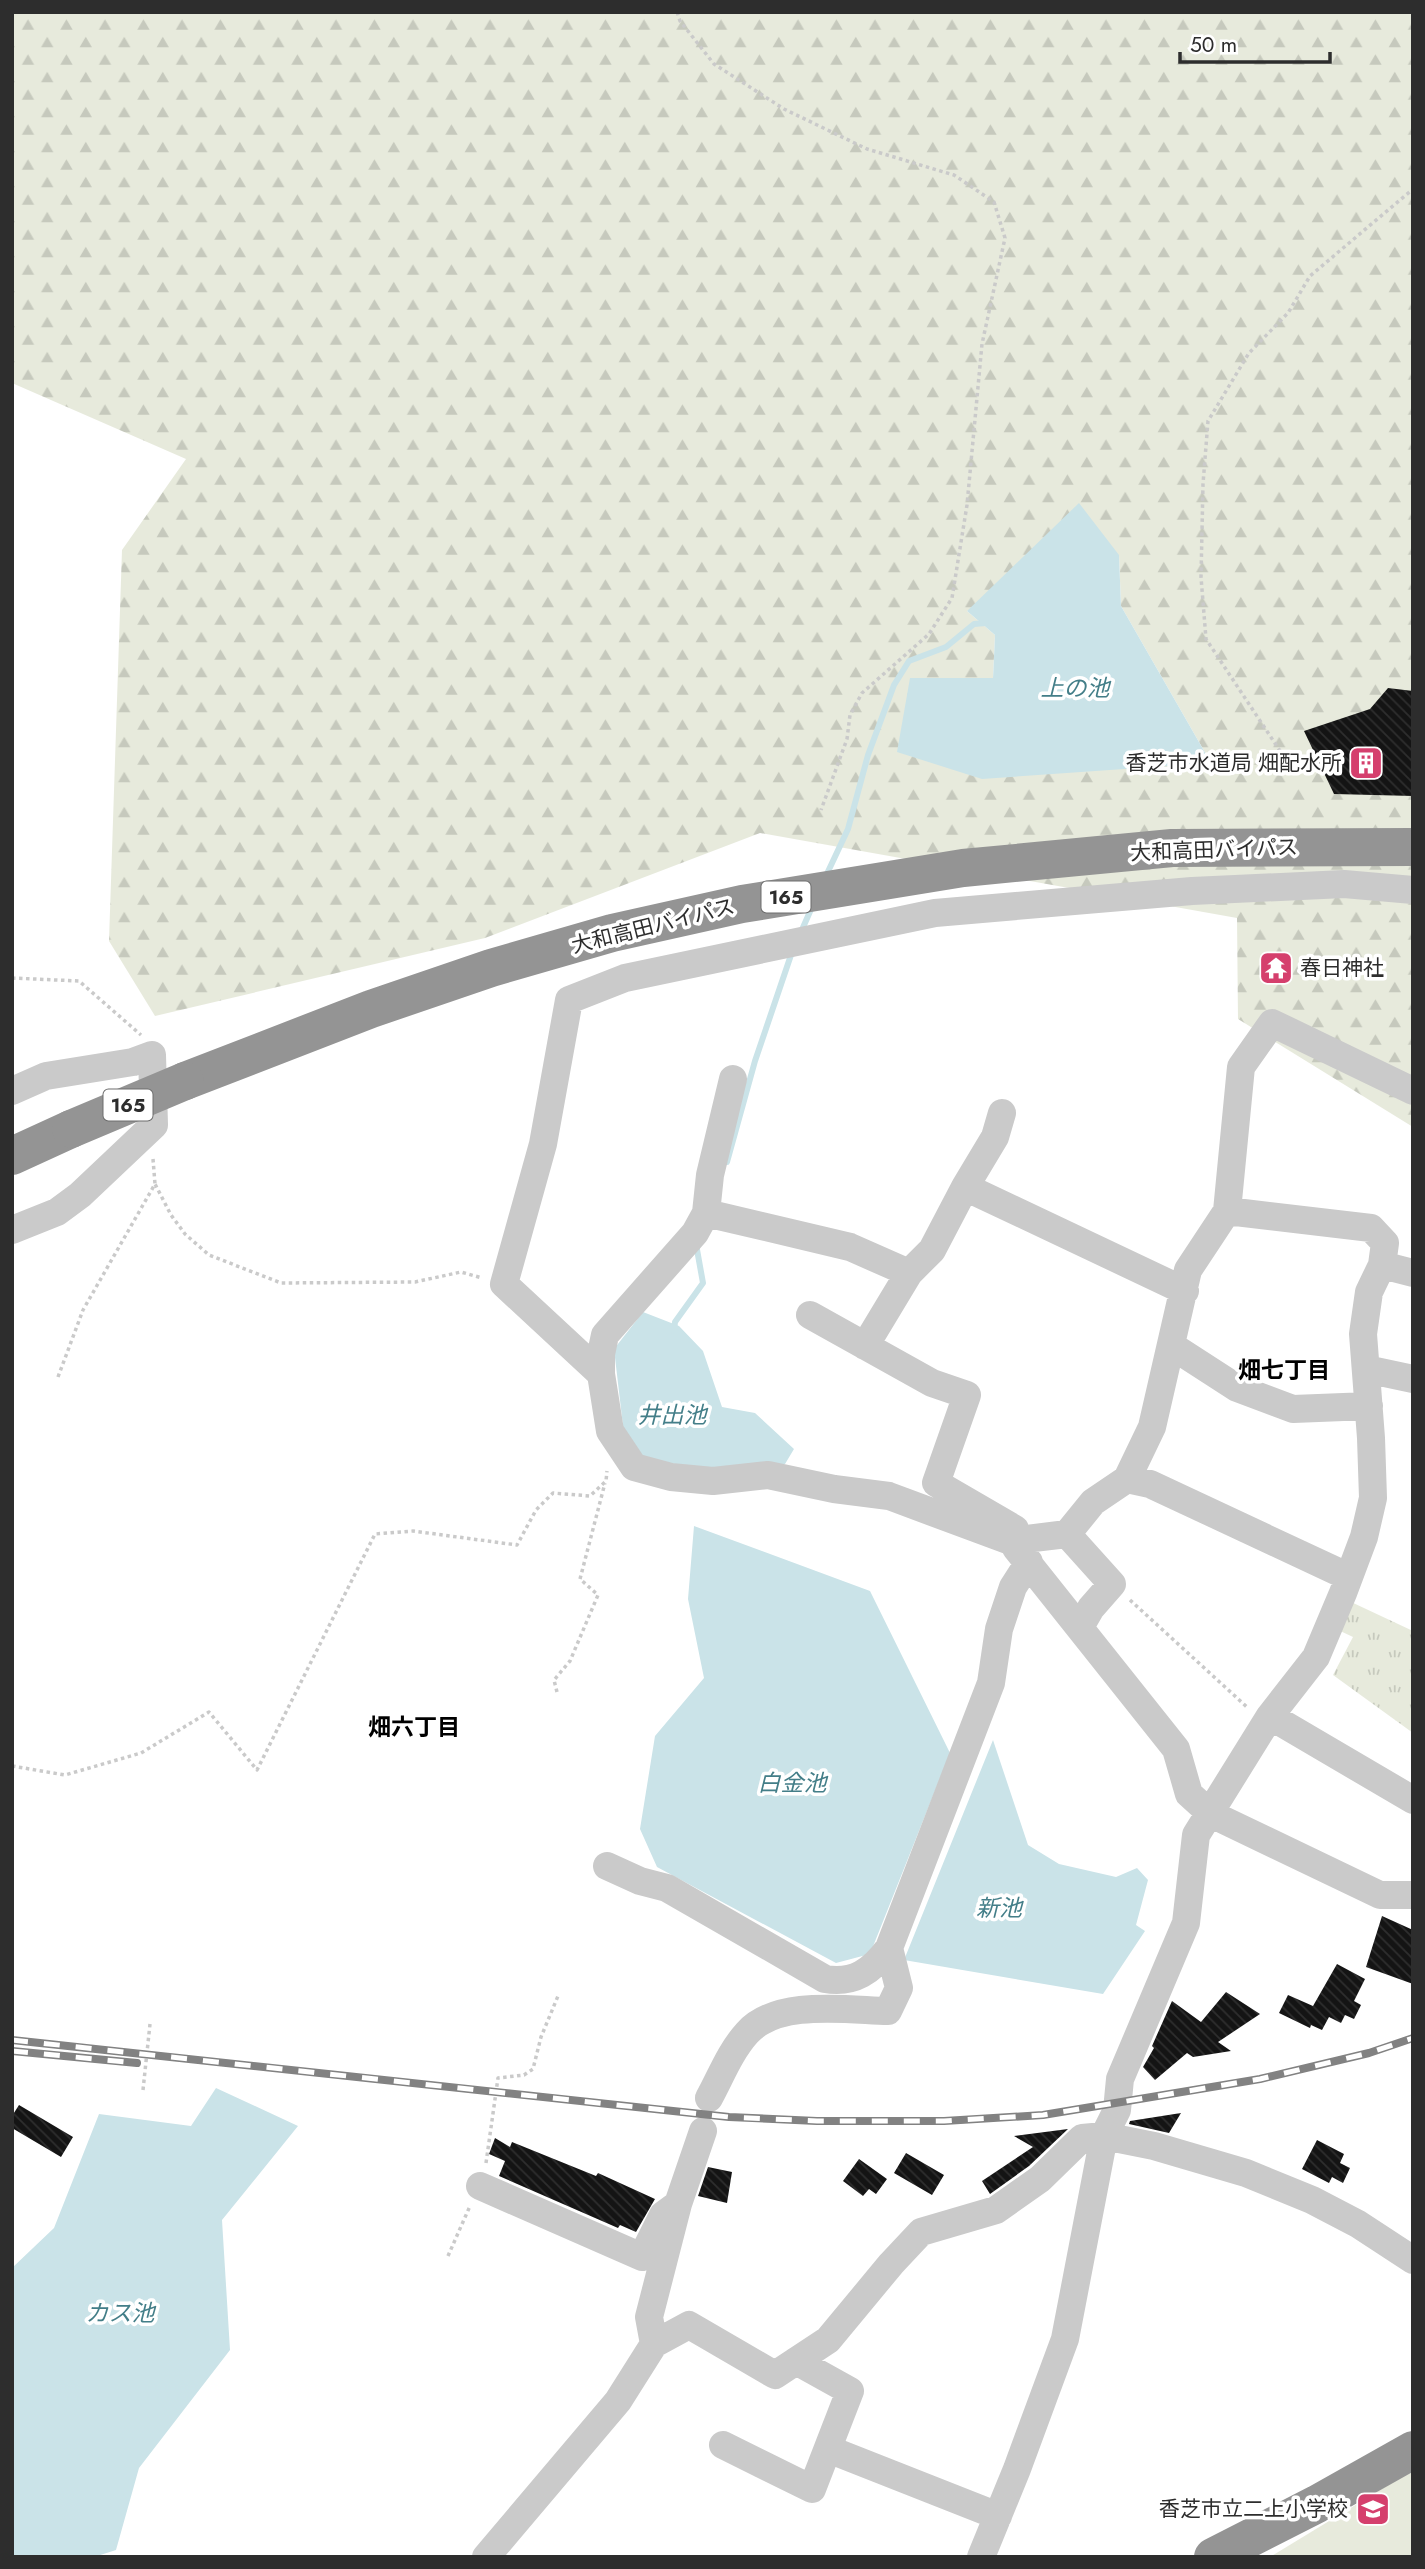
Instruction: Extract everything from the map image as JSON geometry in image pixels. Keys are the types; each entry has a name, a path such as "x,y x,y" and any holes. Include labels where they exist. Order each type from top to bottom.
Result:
{"highway":[{"name":"大和高田バイパス","path":"12,1156 185,1081 371,1009 491,968 612,933 743,904 963,868 1172,848 1413,847"},
{"path":"1213,2557 1317,2504 1413,2450"}],"street":[{"path":"1344,884 1345,846"},
{"path":"601,1374 504,1284 542,1144 569,1000 625,978 935,913 1192,891 1344,884 1413,890"},
{"path":"612,933 625,978"},
{"path":"733,1079 710,1175 706,1213 695,1233 605,1335 601,1374 610,1431 634,1467 671,1477 713,1481 768,1475 834,1489 889,1496 1023,1547 1067,1534 1093,1502 1127,1479 1152,1427 1188,1270 1227,1212 1241,1067 1272,1023 1413,1091"},
{"path":"12,1091 46,1076 133,1062 152,1055 154,1125 57,1212 12,1230"},
{"path":"865,1346 909,1273 932,1250 995,1137 1002,1113"},
{"path":"965,1188 1185,1291"},
{"path":"981,2557 1065,2340 1104,2136 1116,2110 1120,2079 1186,1923 1196,1835 1268,1720 1316,1657 1364,1537 1373,1497 1363,1334 1368,1292 1382,1265 1385,1243 1371,1228 1227,1212"},
{"path":"706,1213 849,1247 909,1273"},
{"path":"1382,1265 1413,1273"},
{"path":"810,1315 932,1383 967,1395 936,1482 1023,1547 1080,1627 1175,1749 1189,1794 1211,1814 1380,1895 1413,1895"},
{"path":"1171,1346 1237,1388 1293,1409 1369,1406"},
{"path":"1366,1369 1413,1379"},
{"path":"1127,1479 1150,1484 1349,1577"},
{"path":"1067,1534 1112,1584 1091,1608 1080,1627"},
{"path":"607,1866 640,1881 667,1888 825,1979 842,1982 862,1974 878,1962 889,1948 991,1683 999,1629 1023,1547"},
{"path":"1268,1720 1413,1800"},
{"path":"709,2098 732,2053 749,2031 767,2017 804,2009 888,2011 899,1988 889,1948"},
{"path":"654,2344 649,2317 678,2204 703,2131"},
{"path":"486,2557 618,2401 654,2344 689,2325 775,2375 828,2340 921,2232 996,2210 1040,2179 1082,2138 1104,2136 1154,2146 1246,2173 1312,2200 1358,2224 1413,2260"},
{"path":"480,2186 642,2257 663,2215 678,2204"},
{"path":"723,2445 812,2489 850,2391 796,2361"},
{"path":"828,2449 998,2516"}],"path":[{"path":"677,12 680,21 714,64 783,109 867,149 954,175 993,202 1005,238 982,344 967,505 952,598 929,634 862,692 850,715 847,739 821,810"},
{"path":"1288,763 1206,639 1201,577 1203,484 1208,421 1249,353 1288,313 1310,276 1413,189"},
{"path":"12,978 79,981 141,1034 152,1055"},
{"path":"58,1377 83,1310 155,1184 171,1215 185,1234 209,1255 281,1283 415,1282 461,1272 504,1284"},
{"path":"557,1692 555,1680 570,1661 598,1595 580,1579 606,1481 610,1431"},
{"path":"12,1766 65,1775 142,1753 209,1712 257,1770 375,1534 413,1531 517,1545 536,1510 553,1493 590,1496 606,1481"},
{"path":"1112,1584 1200,1667 1268,1720"},
{"path":"491,2126 498,2078 524,2075 533,2069 541,2037 558,1996"},
{"path":"143,2090 150,2024"}],"green space":[{"path":"12,12 1413,12 1413,1127 1238,1019 1237,918 760,833 485,938 155,1016 109,941 122,550 186,459 12,383","holes":["1119,555 1121,606 1211,763 910,678 993,678 995,635 967,611"]},
{"path":"1349,1601 1413,1631 1413,1733 1333,1675 1353,1637 1336,1629"},
{"name":"香芝市立二上小学校","path":"1413,2470 1413,2557 1270,2557"}],"water":[{"name":"上の池","path":"1079,503 1119,555 1121,606 1211,763 982,779 897,752 910,678 993,678 995,635 967,611"},
{"name":"井出池","path":"643,1312 679,1326 703,1351 722,1407 755,1413 794,1449 785,1464 732,1470 639,1460 625,1443 614,1349"},
{"name":"白金池","path":"694,1526 870,1591 950,1753 870,1954 836,1963 657,1867 640,1829 655,1736 704,1678 688,1599"},
{"name":"新池","path":"993,1740 1028,1845 1059,1864 1116,1877 1137,1868 1148,1880 1136,1925 1145,1931 1103,1994 904,1960"},
{"name":"カス池","path":"216,2088 298,2126 222,2220 230,2350 139,2468 116,2550 94,2557 12,2557 12,2268 54,2228 99,2114 191,2126"}],"building":[{"name":"香芝市水道局 畑配水所","path":"1388,688 1413,691 1413,796 1334,794 1304,731 1370,709"},
{"path":"1382,1916 1413,1930 1413,1984 1366,1967"},
{"path":"1337,1964 1365,1979 1354,2001 1361,2005 1354,2019 1345,2015 1341,2023 1329,2017 1322,2030 1311,2025 1310,2028 1279,2013 1288,1995 1313,2006"},
{"path":"1226,1992 1260,2014 1218,2042 1231,2051 1193,2057 1187,2053 1155,2080 1143,2067 1154,2048 1152,2046 1172,2001 1201,2022"},
{"path":"19,2105 73,2137 61,2157 12,2128 12,2116"},
{"path":"1181,2113 1169,2133 1129,2124 1130,2121"},
{"path":"1068,2129 1029,2166 990,2194 982,2181 1033,2147 1014,2136"},
{"path":"495,2138 510,2147 512,2142 596,2176 598,2173 655,2199 636,2232 620,2225 618,2228 499,2176 505,2161 489,2154"},
{"path":"1317,2140 1344,2154 1340,2163 1350,2168 1343,2183 1332,2177 1329,2183 1302,2169"},
{"path":"906,2153 944,2175 932,2195 894,2173"},
{"path":"859,2159 887,2179 876,2194 869,2189 863,2196 843,2181"},
{"path":"708,2167 732,2172 727,2203 698,2196"}],"waterway":[{"path":"825,878 848,829 868,755 894,685 909,661 946,647 974,624 986,623"},
{"path":"801,932 812,907"},
{"path":"727,1162 755,1061 792,952"},
{"path":"674,1331 675,1322 703,1283 696,1244"}],"railway":[{"path":"12,2040 729,2117 817,2121 944,2121 1043,2115 1260,2079 1369,2053 1413,2038"},
{"path":"12,2051 137,2063"}],"place":[{"name":"香芝市水道局 畑配水所","path":"1366,763"},
{"name":"春日神社","path":"1276,968"},
{"name":"香芝市立二上小学校","path":"1373,2509"}],"district":[{"name":"畑七丁目","path":"1284,1370"},
{"name":"畑六丁目","path":"414,1727"}]}
